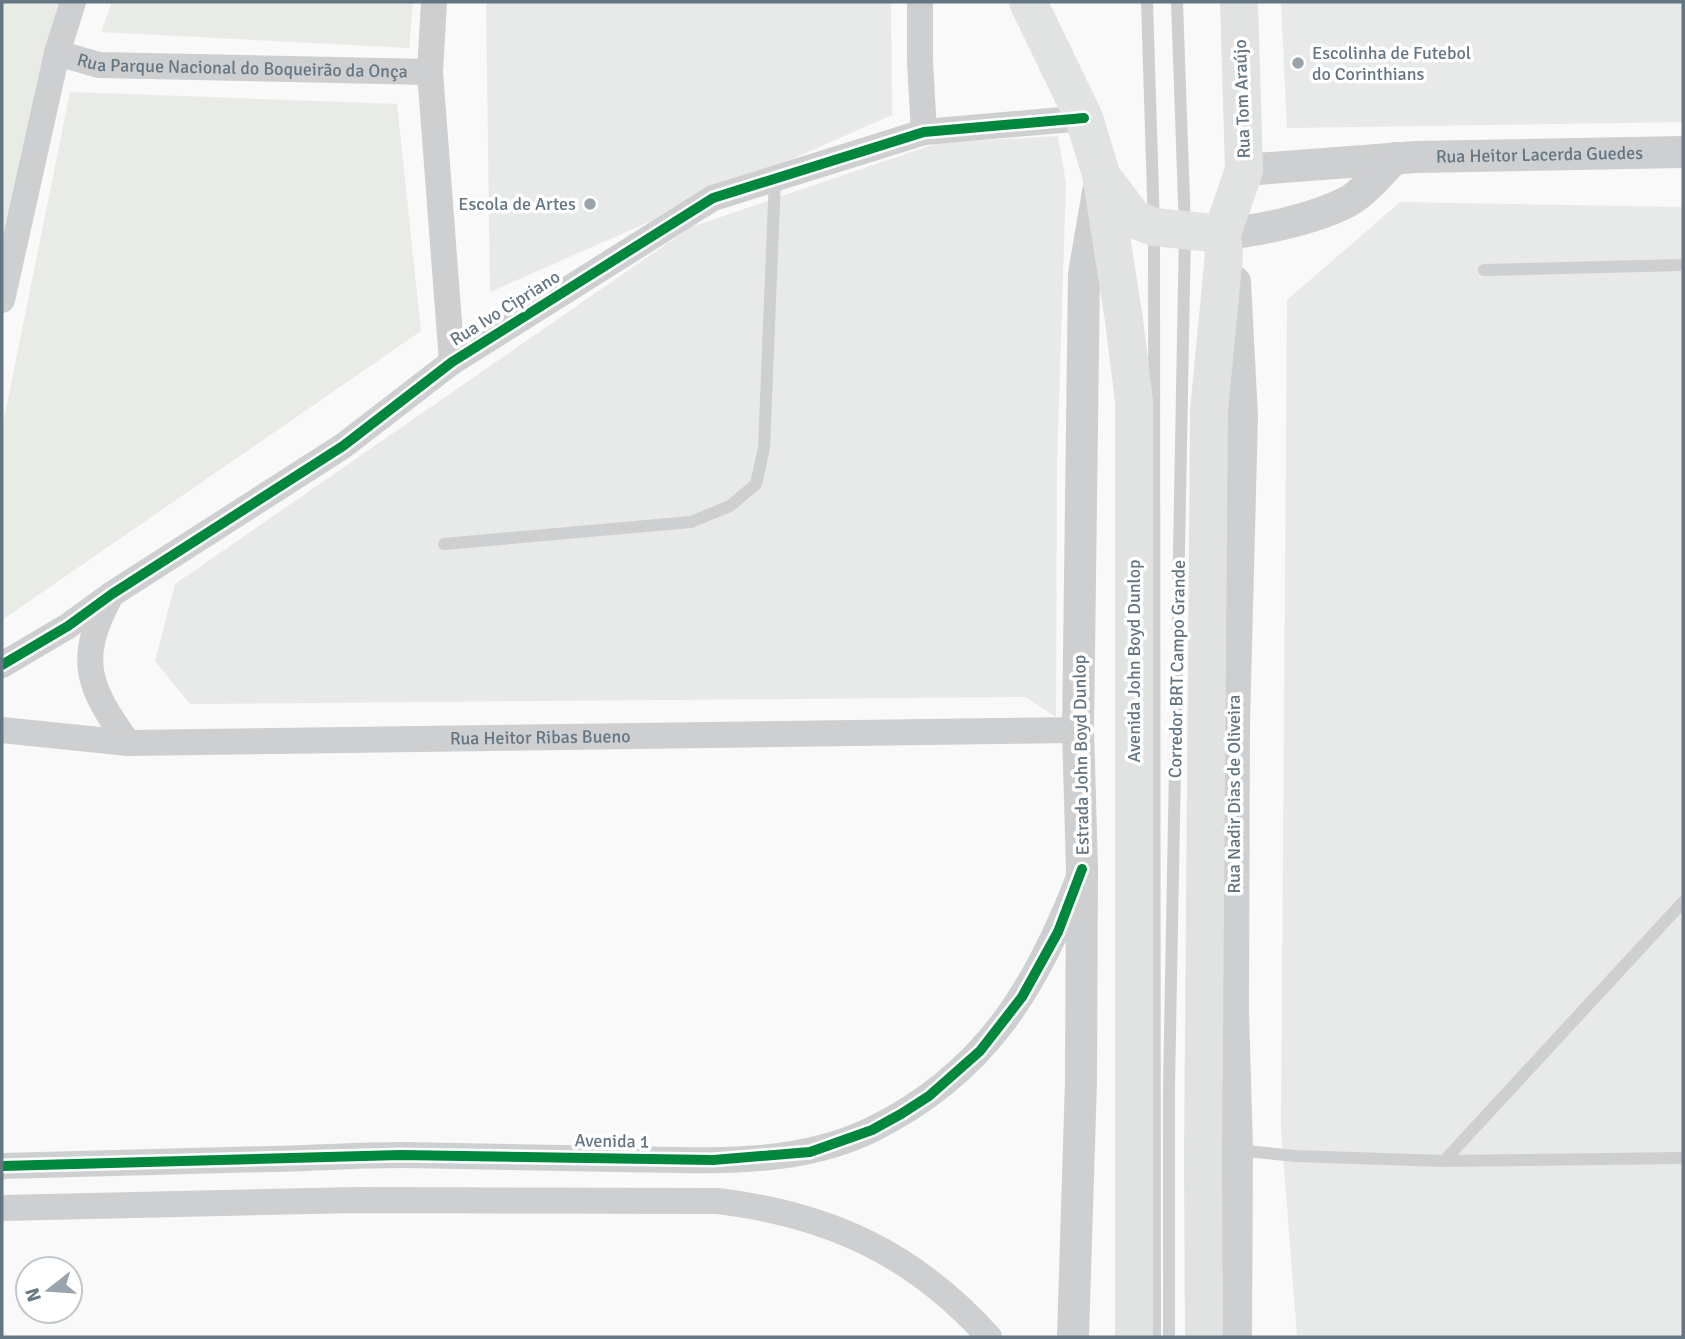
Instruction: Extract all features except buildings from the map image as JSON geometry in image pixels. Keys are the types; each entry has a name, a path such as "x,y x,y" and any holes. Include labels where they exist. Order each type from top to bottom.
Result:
{"main road":[{"name":"Avenida John Boyd Dunlop","path":"1028,2 1084,118 1101,174 1134,401 1134,1337"},
{"name":"Rua Tom Araújo","path":"1196,236 1244,170 1239,2"},
{"path":"1101,174 1134,219 1196,236 1209,411 1204,1337"}],"street":[{"path":"2,299 57,52 73,2"},
{"path":"434,2 430,72 452,362"},
{"path":"920,2 924,132"},
{"name":"Rua Parque Nacional do Boqueirão da Onça","path":"57,52 99,65 430,72"},
{"name":"Rua Ivo Cipriano","path":"2,665 343,446 452,362 713,198 924,132 1084,118"},
{"name":"Rua Heitor Lacerda Guedes","path":"1244,170 1395,158 1683,152"},
{"path":"1196,236 1249,232 1349,201 1395,158"},
{"name":"Estrada John Boyd Dunlop","path":"1073,1337 1081,1081 1082,869 1078,730 1084,274 1101,174"},
{"name":"Rua Nadir Dias de Oliveira","path":"1196,236 1235,280 1242,417 1234,722 1236,1337"},
{"path":"112,594 95,625 90,647 91,674 106,712 128,743"},
{"name":"Rua Heitor Ribas Bueno","path":"2,730 128,743 1078,730"},
{"name":"Avenida 1","path":"2,1166 400,1155 713,1160 810,1152 872,1130 901,1114 929,1096 980,1051 1002,1025 1028,986 1058,932 1082,869"},
{"path":"2,1208 357,1200 718,1201 759,1206 800,1215 877,1247 942,1290 989,1337"}],"lane":[{"name":"Corredor BRT Campo Grande","path":"1147,2 1196,236 1155,1337"},
{"name":"Corredor BRT Campo Grande","path":"1168,1337 1169,1087 1196,236 1177,2"},
{"path":"444,544 691,522 730,506 756,484 764,447 775,178"},
{"path":"1484,270 1683,265"},
{"path":"1444,1161 1683,902"},
{"path":"1237,1150 1296,1156 1444,1161 1683,1158"}],"shaded area":[{"path":"2,2 76,2 2,267"},
{"path":"112,2 413,2 409,48 101,32"},
{"name":"Escola de Artes","path":"486,2 891,2 892,115 490,292"},
{"path":"1281,2 1683,2 1683,122 1287,128"},
{"path":"70,92 397,104 421,331 2,620 2,429"},
{"path":"1058,136 1066,183 1057,464 1056,717 1025,697 190,704 155,661 175,584 691,227 938,143"},
{"path":"1400,202 1683,207 1683,1337 1297,1337 1281,1128 1287,300"}],"cycle path":[{"path":"2,665 68,626 112,594 343,446 452,362 713,198 924,132 1084,118"},
{"path":"2,1166 400,1155 713,1160 810,1152 872,1130 901,1114 929,1096 980,1051 1022,997 1058,932 1082,869"}],"place":[{"name":"Escolinha de Futebol do Corinthians","path":"1298,63"},
{"name":"Escola de Artes","path":"590,204"}]}
